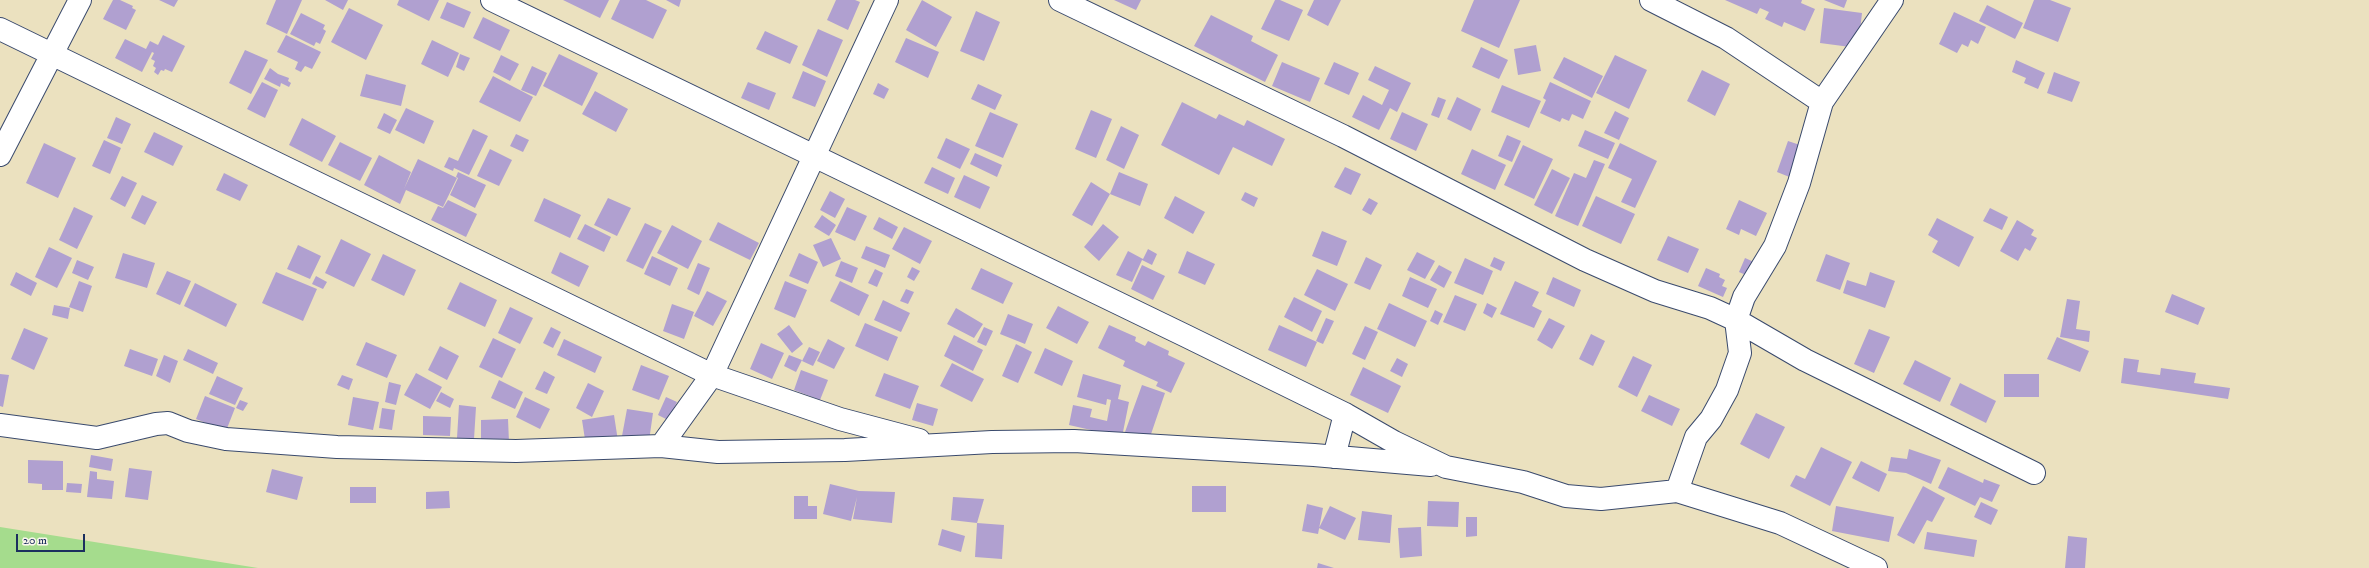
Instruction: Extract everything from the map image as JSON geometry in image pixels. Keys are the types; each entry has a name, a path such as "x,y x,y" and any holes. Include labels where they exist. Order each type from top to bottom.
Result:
{"street":[{"path":"0,155 80,0"},
{"path":"492,0 1345,414 1394,442 1446,467"},
{"path":"661,446 712,375 887,0"},
{"path":"1060,0 1343,136 1585,260 1655,291 1710,308 1736,320 1805,360 2034,473"},
{"path":"1651,0 1726,38 1822,102"},
{"path":"1677,491 1696,437 1711,419 1727,390 1740,352 1736,320 1744,297 1775,246 1799,183 1822,102 1892,0"},
{"path":"0,29 712,375 840,419 938,445"},
{"path":"1334,457 1345,414"},
{"path":"0,425 97,438 156,424 168,423 188,431 226,439 337,447 516,451 661,446 718,452 1074,441 1334,457 1446,467 1523,482 1566,496 1601,499 1677,491 1780,523 1876,568"}],"green space":[{"path":"0,527 258,568 0,568"}],"building":[{"path":"113,0 120,0 133,6 132,8 136,10 126,30 103,19"},
{"path":"159,0 178,0 174,7"},
{"path":"276,0 302,0 287,34 266,24"},
{"path":"325,0 348,0 343,10"},
{"path":"399,0 439,0 429,21 397,5"},
{"path":"563,0 609,0 600,18"},
{"path":"620,0 646,0 667,10 653,39 611,19"},
{"path":"666,0 681,0 679,7"},
{"path":"836,0 855,0 860,2 848,30 827,20"},
{"path":"922,0 952,17 936,47 906,30"},
{"path":"1114,0 1141,0 1136,10"},
{"path":"1275,0 1280,0 1303,10 1289,41 1261,29"},
{"path":"1314,0 1341,0 1328,26 1307,15"},
{"path":"1474,0 1520,0 1499,48 1461,31"},
{"path":"1725,0 1802,0 1801,3 1815,9 1805,31 1784,22 1782,27 1765,19 1769,12 1760,8 1757,14"},
{"path":"1824,0 1847,0 1844,8"},
{"path":"2034,0 2050,0 2071,8 2058,42 2023,28"},
{"path":"447,2 471,12 464,28 440,18"},
{"path":"1987,5 2023,23 2015,39 1979,21"},
{"path":"349,8 383,25 366,60 331,42"},
{"path":"1824,8 1862,13 1858,48 1820,43"},
{"path":"976,11 1000,22 984,61 960,51"},
{"path":"1954,12 1986,27 1978,44 1971,40 1968,47 1962,44 1957,53 1939,44"},
{"path":"301,13 325,25 323,29 326,31 320,44 316,42 314,46 290,34"},
{"path":"1211,15 1253,36 1251,41 1278,55 1265,82 1194,46"},
{"path":"483,17 510,30 500,51 473,38"},
{"path":"818,29 843,40 827,77 802,65"},
{"path":"765,31 798,46 790,64 756,49"},
{"path":"163,35 185,46 172,72 165,69 164,71 161,70 158,75 154,72 156,68 153,66 155,61 151,59 154,53 152,52 142,72 115,58 125,39 146,49 150,41 158,45"},
{"path":"286,35 321,52 312,69 305,66 301,72 295,69 298,62 277,52"},
{"path":"906,38 939,52 928,78 895,62"},
{"path":"432,40 459,53 448,77 421,64"},
{"path":"1536,45 1541,71 1518,75 1514,49"},
{"path":"1481,47 1508,60 1499,79 1472,67"},
{"path":"245,50 268,60 251,94 229,83"},
{"path":"460,54 470,58 464,71 456,67"},
{"path":"559,54 598,73 582,106 543,86"},
{"path":"501,55 519,64 510,81 493,72"},
{"path":"1615,55 1647,70 1629,109 1596,93"},
{"path":"1564,57 1603,76 1592,98 1553,78"},
{"path":"2016,60 2045,73 2038,89 2024,83 2026,78 2012,72"},
{"path":"1282,62 1320,78 1310,102 1272,86"},
{"path":"1334,62 1359,73 1349,95 1324,84"},
{"path":"532,66 547,73 536,96 521,90"},
{"path":"1375,66 1411,83 1397,112 1390,108 1379,130 1352,117 1363,95 1382,105 1389,90 1368,80"},
{"path":"270,68 278,74 289,78 288,81 291,83 289,87 281,83 280,87 264,79"},
{"path":"1702,70 1730,84 1715,116 1687,101"},
{"path":"803,71 826,81 815,107 792,98"},
{"path":"2054,72 2080,82 2072,102 2047,93"},
{"path":"366,74 406,85 401,106 360,96"},
{"path":"493,76 533,97 520,122 479,102"},
{"path":"262,82 278,90 265,118 247,109"},
{"path":"748,82 776,93 769,110 741,98"},
{"path":"1550,82 1591,101 1583,119 1572,114 1569,121 1562,118 1560,122 1540,113 1546,100 1543,98"},
{"path":"878,83 889,89 884,99 873,94"},
{"path":"978,84 1002,95 995,110 971,99"},
{"path":"1502,85 1541,101 1529,128 1491,112"},
{"path":"595,91 628,109 616,132 582,114"},
{"path":"1438,97 1446,100 1439,118 1431,115"},
{"path":"1457,97 1481,109 1471,131 1447,119"},
{"path":"1182,102 1216,119 1219,114 1244,126 1247,120 1285,139 1272,166 1233,147 1219,175 1161,145"},
{"path":"406,108 434,121 424,144 395,130"},
{"path":"1091,110 1112,119 1096,158 1075,149"},
{"path":"1615,111 1629,118 1619,140 1604,133"},
{"path":"990,112 1018,124 1003,158 975,146"},
{"path":"1402,112 1428,124 1416,151 1390,139"},
{"path":"384,113 397,120 390,134 377,128"},
{"path":"116,117 131,124 122,144 107,138"},
{"path":"302,118 336,136 322,162 289,145"},
{"path":"1121,126 1139,135 1124,169 1106,160"},
{"path":"473,129 488,136 469,175 454,168 453,171 444,167 449,157 458,161"},
{"path":"1585,130 1615,143 1608,159 1578,146"},
{"path":"154,132 183,146 173,166 144,152"},
{"path":"516,134 529,140 523,152 510,146"},
{"path":"1507,135 1521,141 1512,162 1498,156"},
{"path":"946,138 970,149 960,169 937,158"},
{"path":"104,140 121,148 110,174 92,166"},
{"path":"1788,141 1809,148 1797,180 1777,172"},
{"path":"340,142 372,158 360,181 328,165"},
{"path":"44,143 76,158 58,198 26,183"},
{"path":"1620,143 1657,161 1635,208 1621,202 1632,179 1608,168"},
{"path":"1523,145 1553,159 1534,199 1504,185"},
{"path":"490,149 512,160 499,186 477,176"},
{"path":"1472,149 1506,165 1495,190 1461,174"},
{"path":"975,153 1002,165 997,177 970,164"},
{"path":"379,155 411,172 404,189 418,159 457,178 443,207 406,190 400,204 364,185"},
{"path":"1594,160 1605,164 1578,226 1555,216 1574,173 1586,178"},
{"path":"932,167 955,178 948,194 924,183"},
{"path":"1345,167 1361,174 1351,195 1334,187"},
{"path":"1552,169 1570,178 1552,214 1534,205"},
{"path":"458,172 486,185 475,208 450,195 458,178 456,177"},
{"path":"1119,172 1148,184 1140,206 1110,194"},
{"path":"224,173 248,185 240,201 216,190"},
{"path":"964,175 990,187 980,209 954,197"},
{"path":"122,176 137,183 125,207 110,199"},
{"path":"1091,182 1110,194 1092,226 1072,215"},
{"path":"830,191 845,199 835,218 820,210"},
{"path":"1245,192 1258,198 1254,207 1241,200"},
{"path":"142,195 157,202 145,225 131,218"},
{"path":"1175,196 1205,212 1193,234 1164,218"},
{"path":"1596,196 1635,214 1621,244 1582,226"},
{"path":"544,198 581,215 570,238 534,221"},
{"path":"608,198 631,208 617,236 594,225"},
{"path":"1369,198 1378,203 1371,215 1362,210"},
{"path":"448,200 477,214 466,237 431,220 438,206 443,208"},
{"path":"1739,200 1767,213 1756,236 1741,229 1739,235 1726,229"},
{"path":"74,207 93,216 77,249 59,240"},
{"path":"847,207 867,216 855,241 835,232"},
{"path":"1990,208 2008,217 2002,230 1983,221"},
{"path":"822,215 836,225 829,236 814,227"},
{"path":"879,217 898,227 892,239 873,229"},
{"path":"1937,218 1974,237 1959,267 1932,252 1938,241 1928,235"},
{"path":"2017,220 2034,230 2031,235 2037,238 2030,251 2025,248 2018,261 2000,251"},
{"path":"718,222 759,243 750,260 709,240"},
{"path":"645,223 662,231 643,269 626,261"},
{"path":"585,224 611,237 604,252 577,239"},
{"path":"1103,224 1119,237 1099,261 1084,247"},
{"path":"672,225 702,241 688,269 657,253"},
{"path":"904,227 932,241 920,264 892,249"},
{"path":"1322,231 1347,241 1337,266 1312,256"},
{"path":"1668,236 1699,249 1688,273 1657,260"},
{"path":"831,238 841,259 823,267 813,245"},
{"path":"341,239 371,254 354,287 325,273"},
{"path":"298,245 321,256 310,279 287,269"},
{"path":"866,246 890,255 885,268 861,258"},
{"path":"49,247 72,258 57,288 35,277"},
{"path":"1148,249 1157,254 1152,265 1142,260 1132,282 1116,275 1128,251 1143,259"},
{"path":"1187,251 1215,264 1205,285 1178,273"},
{"path":"560,252 589,266 579,287 551,273"},
{"path":"1417,252 1435,261 1425,279 1407,270"},
{"path":"123,253 155,263 147,288 115,278"},
{"path":"799,253 818,262 808,284 789,276"},
{"path":"383,254 416,270 404,296 371,280"},
{"path":"1826,254 1850,263 1840,290 1816,281"},
{"path":"652,256 678,268 670,286 644,274"},
{"path":"1366,257 1382,265 1370,290 1354,283"},
{"path":"1494,257 1505,262 1501,271 1490,266"},
{"path":"1465,258 1493,271 1483,295 1454,283"},
{"path":"1745,258 1754,262 1748,276 1739,272"},
{"path":"77,260 94,267 88,280 72,273"},
{"path":"841,261 858,268 852,283 835,276"},
{"path":"698,263 710,268 699,295 687,289"},
{"path":"1142,265 1165,276 1153,300 1131,289"},
{"path":"1439,265 1452,272 1444,288 1430,280"},
{"path":"912,267 920,271 914,281 907,277"},
{"path":"981,268 1013,283 1003,304 971,289"},
{"path":"1706,268 1720,274 1719,277 1725,280 1722,286 1727,288 1723,297 1698,286"},
{"path":"875,269 883,273 877,287 868,283"},
{"path":"1317,269 1348,284 1335,311 1304,295"},
{"path":"167,271 191,281 180,305 156,294"},
{"path":"16,272 37,283 31,296 10,285"},
{"path":"276,272 317,289 303,321 262,303"},
{"path":"1870,272 1895,281 1885,308 1843,293 1847,280 1866,286"},
{"path":"316,276 327,282 323,289 312,284"},
{"path":"1410,277 1437,289 1428,308 1402,296"},
{"path":"1553,277 1581,290 1574,307 1546,294"},
{"path":"79,281 92,286 83,312 69,307"},
{"path":"785,281 807,290 795,318 774,309"},
{"path":"840,281 869,295 859,316 830,301"},
{"path":"1515,281 1539,292 1532,306 1542,311 1534,328 1500,314"},
{"path":"460,282 497,300 485,327 447,309"},
{"path":"195,283 237,304 226,327 184,306"},
{"path":"906,289 914,292 908,304 900,301"},
{"path":"707,291 727,301 713,326 694,316"},
{"path":"2172,294 2205,308 2198,325 2165,312"},
{"path":"1455,295 1477,304 1465,331 1443,322"},
{"path":"1294,297 1322,311 1312,332 1284,317"},
{"path":"2067,299 2080,301 2076,329 2090,331 2089,342 2060,337"},
{"path":"883,300 910,313 901,332 874,320"},
{"path":"1389,303 1427,321 1415,347 1377,329"},
{"path":"1487,303 1497,308 1492,318 1483,313"},
{"path":"672,304 694,312 684,339 663,331"},
{"path":"54,305 70,308 68,319 52,315"},
{"path":"1058,306 1089,322 1077,344 1046,328"},
{"path":"510,307 533,318 520,344 498,333"},
{"path":"956,308 983,324 974,338 947,324"},
{"path":"1435,310 1443,314 1438,325 1430,321"},
{"path":"1008,314 1033,324 1025,344 1000,334"},
{"path":"1326,318 1334,321 1323,344 1316,341"},
{"path":"1549,318 1565,326 1552,349 1537,340"},
{"path":"865,323 898,337 888,361 855,346"},
{"path":"789,325 803,344 792,353 777,334"},
{"path":"1109,325 1136,337 1135,341 1145,346 1148,341 1169,351 1168,355 1185,363 1171,393 1156,386 1158,382 1123,366 1125,361 1098,348"},
{"path":"1279,325 1317,342 1306,367 1268,350"},
{"path":"1365,326 1378,332 1365,360 1352,354"},
{"path":"551,327 561,332 553,348 543,343"},
{"path":"984,327 993,331 986,346 977,342"},
{"path":"24,328 48,338 34,370 11,359"},
{"path":"1869,329 1890,337 1874,373 1854,364"},
{"path":"1591,334 1605,341 1593,366 1579,359"},
{"path":"954,335 983,350 973,371 944,356"},
{"path":"2057,337 2089,351 2080,372 2047,359"},
{"path":"493,338 516,349 502,378 479,367"},
{"path":"564,339 602,357 595,373 557,355"},
{"path":"828,339 845,348 834,369 817,361"},
{"path":"366,342 397,355 387,378 356,365"},
{"path":"761,343 784,353 772,379 750,369"},
{"path":"1016,344 1032,352 1018,383 1002,376"},
{"path":"440,346 459,356 447,380 428,370"},
{"path":"809,347 820,352 813,366 802,361"},
{"path":"1045,348 1073,361 1062,386 1034,373"},
{"path":"130,349 158,359 152,376 124,366"},
{"path":"188,349 218,363 213,374 183,360"},
{"path":"164,355 178,361 170,383 156,376"},
{"path":"789,355 802,360 796,372 784,366"},
{"path":"1633,356 1652,365 1637,397 1618,387"},
{"path":"1397,358 1408,364 1402,377 1390,371"},
{"path":"2124,358 2139,360 2137,372 2160,375 2161,368 2196,373 2194,383 2230,388 2228,399 2121,383"},
{"path":"1915,360 1951,378 1940,402 1903,384"},
{"path":"952,363 984,379 972,402 940,386"},
{"path":"641,365 669,376 659,400 632,390"},
{"path":"1363,367 1401,386 1388,413 1350,395"},
{"path":"801,370 828,380 820,400 794,390"},
{"path":"544,371 555,377 547,394 535,389"},
{"path":"416,373 442,387 430,409 404,395"},
{"path":"884,373 919,386 910,409 875,396"},
{"path":"0,374 9,375 3,407 0,406"},
{"path":"1083,374 1121,385 1118,399 1129,402 1122,437 1069,425 1073,405 1092,409 1090,417 1107,421 1111,400 1107,399 1106,405 1077,397"},
{"path":"2004,374 2039,374 2039,397 2004,397"},
{"path":"342,375 353,379 349,390 337,385"},
{"path":"217,376 243,388 235,405 209,394"},
{"path":"499,380 523,392 515,409 491,398"},
{"path":"389,382 401,385 396,405 385,402"},
{"path":"588,383 604,391 592,417 576,408"},
{"path":"1960,383 1996,401 1986,423 1950,405"},
{"path":"1142,385 1165,393 1149,440 1125,432"},
{"path":"441,392 454,399 450,408 436,401"},
{"path":"1649,395 1680,409 1672,426 1641,411"},
{"path":"205,396 235,408 226,431 196,419"},
{"path":"353,397 379,402 373,430 348,425"},
{"path":"525,397 550,409 540,429 516,417"},
{"path":"666,397 677,402 668,420 658,415"},
{"path":"240,400 248,403 243,411 236,408"},
{"path":"917,403 938,409 933,426 912,420"},
{"path":"459,405 476,407 474,439 457,438"},
{"path":"382,408 395,410 392,430 379,428"},
{"path":"627,409 653,413 649,441 622,436"},
{"path":"1756,413 1785,427 1769,459 1740,444"},
{"path":"614,415 618,441 586,446 582,420"},
{"path":"423,416 451,417 450,436 423,435"},
{"path":"508,419 509,442 481,442 481,420"},
{"path":"1821,447 1852,462 1830,506 1790,486 1796,475 1805,479"},
{"path":"1909,449 1941,460 1931,484 1906,473 1888,471 1891,457 1907,459"},
{"path":"91,455 113,459 111,471 89,467"},
{"path":"28,460 63,461 63,490 42,490 42,484 28,483"},
{"path":"1861,461 1887,474 1879,492 1852,478"},
{"path":"1948,467 1983,483 1984,479 2000,485 1992,502 1980,497 1975,506 1938,488"},
{"path":"129,468 152,471 148,500 125,497"},
{"path":"272,469 303,477 297,500 266,492"},
{"path":"90,471 97,472 97,479 114,481 112,499 87,497"},
{"path":"67,483 82,484 81,493 66,492"},
{"path":"830,484 859,491 895,492 892,523 853,519 857,497 851,521 823,514"},
{"path":"1192,486 1226,486 1226,512 1192,512"},
{"path":"1923,486 1945,498 1932,522 1927,520 1914,544 1897,535"},
{"path":"350,487 376,487 376,503 350,503"},
{"path":"449,491 450,508 426,509 426,492"},
{"path":"794,496 808,496 808,506 817,506 817,519 794,519"},
{"path":"953,497 984,499 977,523 951,520"},
{"path":"1428,501 1459,502 1458,527 1427,526"},
{"path":"1981,502 1998,510 1991,525 1974,517"},
{"path":"1307,504 1323,508 1318,534 1302,531"},
{"path":"1330,506 1356,518 1345,540 1319,528"},
{"path":"1836,506 1894,517 1889,542 1832,531"},
{"path":"1362,511 1392,515 1390,543 1358,540"},
{"path":"1466,517 1477,517 1477,536 1466,537"},
{"path":"977,523 1004,525 1002,559 975,557"},
{"path":"1421,527 1422,556 1400,558 1398,528"},
{"path":"942,529 965,536 961,552 938,545"},
{"path":"1927,532 1977,540 1974,557 1924,549"},
{"path":"2068,536 2087,538 2085,568 2065,568"},
{"path":"1318,563 1334,568 1317,568"}]}
